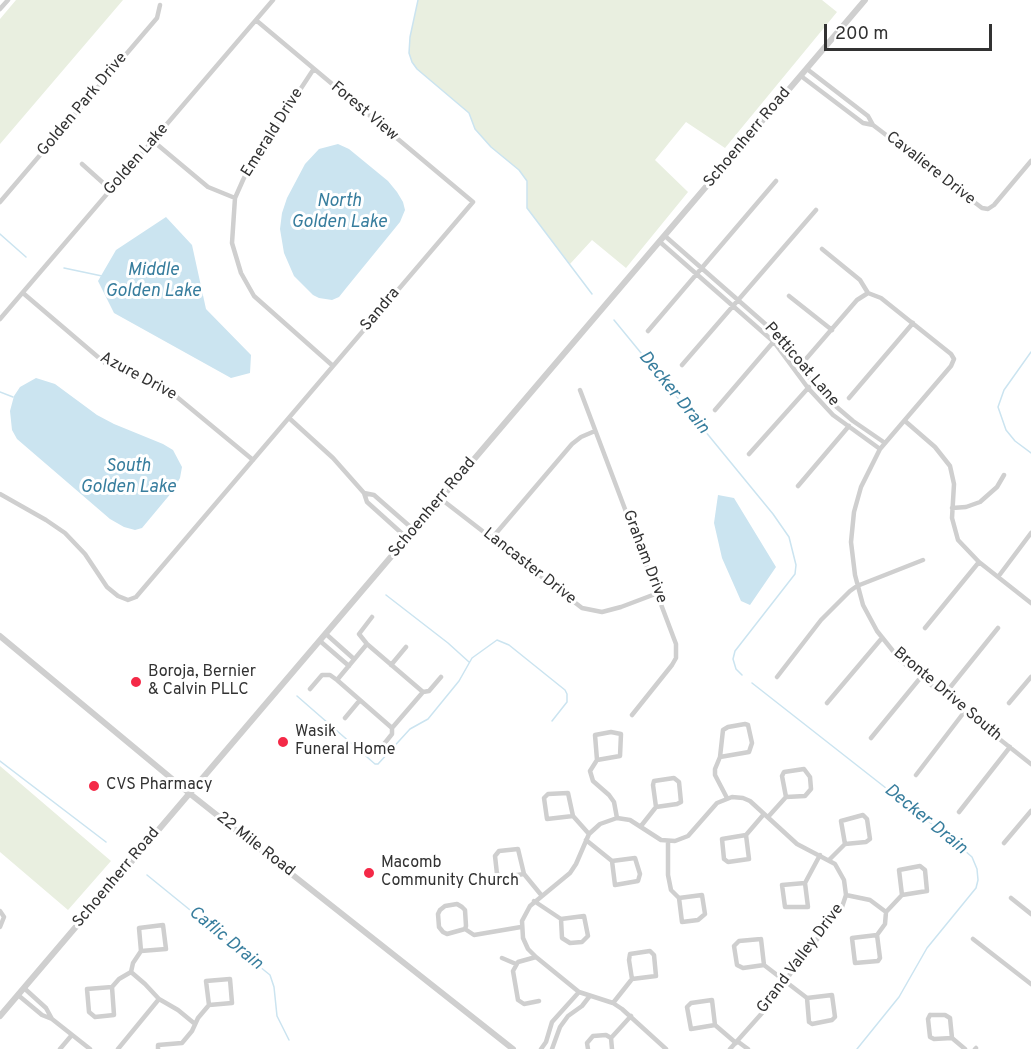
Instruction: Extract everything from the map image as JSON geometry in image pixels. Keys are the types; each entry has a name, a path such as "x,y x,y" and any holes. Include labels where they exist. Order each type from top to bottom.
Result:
{"street":[{"path":"0,9 8,0"},
{"name":"Golden Lake","path":"0,319 273,0"},
{"name":"Schoenherr Road","path":"0,1017 865,0"},
{"name":"Golden Park Drive","path":"0,202 157,18 160,5"},
{"name":"Forest View","path":"257,21 473,202"},
{"name":"Cavaliere Drive","path":"807,69 868,116 873,125 978,206 988,209 994,205 1031,161"},
{"name":"Emerald Drive","path":"235,198 250,166 313,70"},
{"name":"Cavaliere Drive","path":"801,76 863,123 873,125"},
{"path":"153,141 208,187 235,198 232,243 244,280 260,303 333,366"},
{"path":"82,164 111,189"},
{"path":"648,331 776,181"},
{"name":"Sandra","path":"254,460 473,202"},
{"path":"682,365 816,210"},
{"name":"Petticoat Lane","path":"665,236 779,336 813,383 853,421 885,443"},
{"name":"Petticoat Lane","path":"660,242 774,342 808,388 833,415 880,449"},
{"path":"822,249 860,280 868,293 881,298 913,323 849,398"},
{"name":"Azure Drive","path":"23,292 105,363 166,388 254,460"},
{"path":"795,371 857,300 868,293"},
{"path":"789,297 831,330"},
{"name":"Bronte Drive South","path":"913,323 954,359 951,366 880,449 861,487 854,512 851,552 857,586 868,617 882,638 902,660 1031,764"},
{"path":"715,410 779,336"},
{"path":"749,454 813,383"},
{"name":"Graham Drive","path":"580,390 675,636 676,658 632,715"},
{"path":"289,418 325,451 364,493 367,502 407,538"},
{"path":"798,486 853,421"},
{"path":"905,421 935,447 950,466 954,484 953,527 958,540 979,562 1031,603"},
{"path":"492,538 572,444 595,431"},
{"path":"0,494 60,529 85,554 107,587 118,596 128,600 136,597 254,460"},
{"path":"952,507 966,507 980,502 997,487 1004,475"},
{"path":"364,493 374,495 414,530"},
{"name":"Lancaster Drive","path":"441,499 586,610 596,612 612,610 658,593"},
{"path":"998,577 1031,534"},
{"path":"777,677 821,620 843,597 857,586 923,560"},
{"path":"925,628 979,562"},
{"path":"372,617 359,634 367,644 423,692"},
{"path":"944,695 998,628"},
{"path":"326,634 354,659"},
{"name":"22 Mile Road","path":"0,636 189,793 513,1049"},
{"path":"827,703 882,638"},
{"path":"320,640 349,666"},
{"path":"336,680 367,644"},
{"path":"391,665 406,647"},
{"path":"310,689 322,675 330,675 392,728"},
{"path":"380,749 392,734 392,728 423,692 429,691 441,677"},
{"path":"871,738 921,677"},
{"path":"1009,704 1031,677"},
{"path":"345,718 360,700"},
{"path":"916,775 965,711"},
{"path":"666,1049 631,1016 613,1003 579,992 536,957 525,943 521,927 524,914 534,901 570,873 589,834 600,824 617,818 630,820 668,842 675,842 688,836 717,803 727,798 715,776 723,730 728,726 748,725 752,743 749,752 720,757"},
{"path":"597,760 620,756 621,734 611,732 595,735 597,760 591,771 591,778 611,798 616,807 617,818"},
{"path":"958,812 1010,747"},
{"path":"746,835 749,859 728,862 724,859 722,839 746,835 786,797 805,796 811,789 810,777 804,769 784,772 782,776 786,797"},
{"path":"641,826 656,807 677,804 681,801 679,782 674,778 654,782 656,807"},
{"path":"573,816 547,819 544,798 548,794 568,793 573,816 589,834"},
{"name":"Grand Valley Drive","path":"727,798 743,798 750,801 798,844 829,860 842,874 846,895 842,907 784,982 768,1007 730,1049"},
{"path":"1004,843 1031,811"},
{"path":"829,860 845,843 870,840 867,819 863,815 841,820 845,843"},
{"path":"586,840 612,861 615,885 638,881 640,874 635,858 612,861"},
{"path":"668,842 669,884 671,890 679,898 682,922 698,920 705,914 702,895 679,898"},
{"path":"524,874 504,877 497,874 495,856 499,851 518,849 524,874 542,896"},
{"path":"805,883 782,885 785,907 808,907 805,883 820,855"},
{"path":"877,935 852,938 855,963 878,961 880,958 877,935 885,924 886,912 902,895 927,891 924,870 920,866 899,870 902,895"},
{"path":"846,895 870,900 886,912"},
{"path":"1011,898 1031,914"},
{"path":"534,901 561,919 584,916 588,936 582,942 570,944 562,938 561,919"},
{"path":"457,904 462,907 465,910 465,929 447,934 443,932 439,927 440,910 445,906 457,904"},
{"path":"0,911 4,918 0,927"},
{"path":"111,987 114,1015 95,1017 89,1012 87,989 111,987 118,979 131,972 133,963 141,951 139,928 163,925 166,949 141,951"},
{"path":"465,929 469,933 476,934 521,927"},
{"path":"764,965 742,968 736,965 734,946 739,941 761,939 764,965 807,998 832,995 835,1017 832,1020 809,1022 807,998"},
{"path":"973,939 1031,984"},
{"path":"613,1003 632,979 656,976 654,955 650,951 630,954 632,979"},
{"path":"502,958 516,964 536,957"},
{"path":"516,964 513,971 518,1000 524,1004 539,1001"},
{"path":"131,972 159,999 178,1010 195,1024"},
{"path":"183,1049 182,1042 208,1005 206,981 230,979 232,1003 208,1005"},
{"path":"24,988 46,1008 52,1019 90,1049"},
{"path":"541,1049 546,1042 552,1022 579,992"},
{"path":"18,995 42,1015 52,1019"},
{"path":"552,1049 560,1027 589,997"},
{"path":"118,1049 159,999"},
{"path":"715,1025 690,1029 687,1007 691,1003 712,1000 715,1025 748,1049"},
{"path":"952,1038 950,1018 945,1015 930,1015 928,1019 930,1037 934,1039 952,1038 965,1049"},
{"path":"612,1049 611,1038 631,1016"},
{"path":"552,1022 560,1027"},
{"path":"588,1049 587,1043 593,1036 606,1035 611,1038"},
{"path":"60,1049 71,1036"},
{"path":"158,1049 158,1045 182,1042"}],"green space":[{"path":"16,0 123,0 0,144 0,19"},
{"path":"418,0 822,0 837,12 725,148 686,122 655,160 688,192 626,268 592,240 570,264 527,208 527,181 519,170 491,147 475,129 469,113 417,69 409,53"},
{"path":"0,766 111,861 68,910 0,852"}],"water":[{"name":"North Golden Lake","path":"338,144 349,149 388,181 403,202 405,210 400,222 339,297 332,300 313,295 294,276 284,253 280,229 287,198 305,164 319,149"},
{"name":"Middle Golden Lake","path":"166,217 192,245 206,309 251,355 250,373 231,378 114,313 98,281 116,250"},
{"name":"South Golden Lake","path":"36,378 55,384 97,415 114,424 173,450 182,467 180,478 172,492 142,528 135,530 124,527 110,519 17,439 12,430 10,411 14,396 20,387"},
{"path":"718,495 734,498 776,567 750,605 741,601 722,558 714,523"}],"waterway":[{"name":"Decker Drain","path":"418,0 410,37 409,53 412,62 417,69 469,113 475,129 491,147 519,170 527,181 527,208 592,294"},
{"path":"0,234 26,257"},
{"path":"64,268 102,276"},
{"name":"Decker Drain","path":"614,320 773,514 789,537 796,565 795,574 735,651 733,659 736,669 742,675"},
{"path":"1031,352 1004,390 998,407 1006,430 1015,441 1031,453"},
{"path":"0,392 13,397"},
{"path":"386,595 469,662"},
{"path":"297,696 375,764 378,764 410,729 428,719 459,681 472,658 497,640 509,645 565,690 567,702 552,721"},
{"name":"Decker Drain","path":"752,683 956,843 972,857 977,869 976,888 927,948 899,997 857,1049"},
{"name":"Caflic Drain","path":"0,761 106,842"},
{"name":"Caflic Drain","path":"147,875 270,975 274,987 277,1016 289,1040"}],"place":[{"name":"Boroja, Bernier & Calvin PLLC","path":"136,682"},
{"name":"Wasik Funeral Home","path":"283,742"},
{"name":"CVS Pharmacy","path":"94,786"},
{"name":"Macomb Community Church","path":"369,873"}]}
